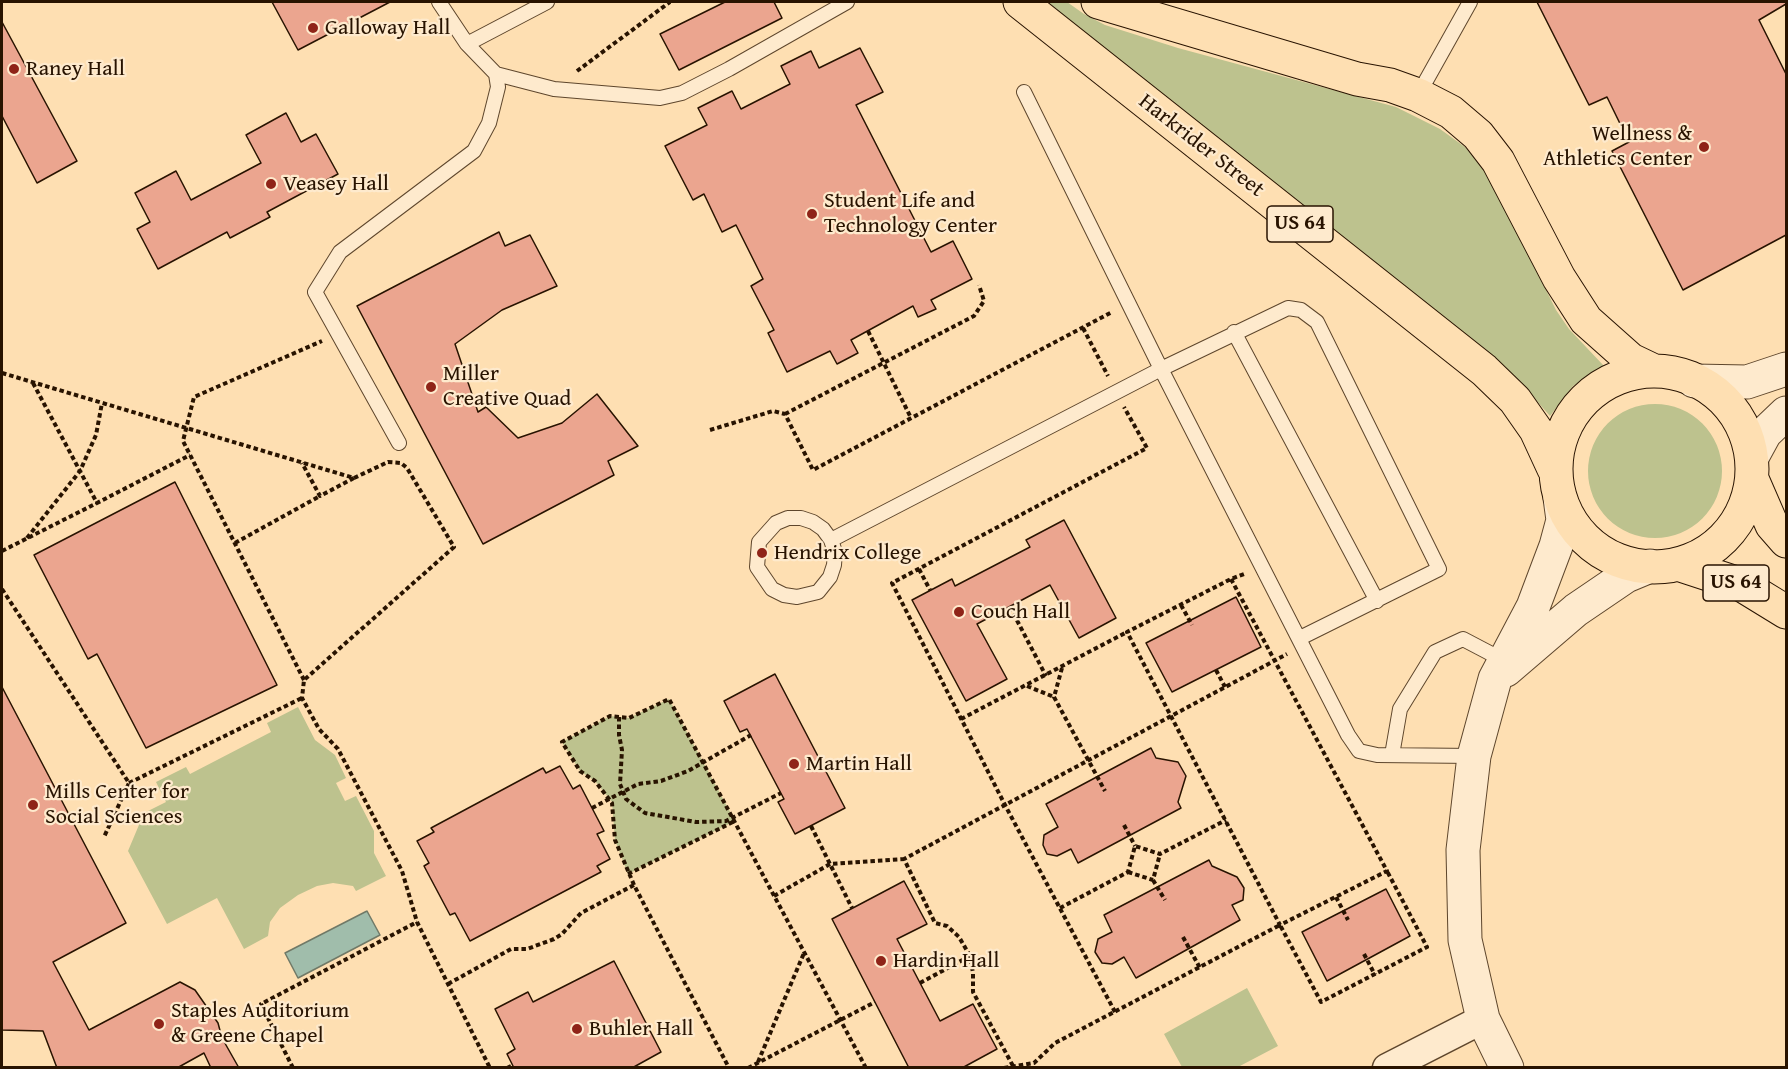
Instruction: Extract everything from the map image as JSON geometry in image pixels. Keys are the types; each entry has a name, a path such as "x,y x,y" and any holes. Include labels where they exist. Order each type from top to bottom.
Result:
{"main road":[{"name":"Harkrider Street","path":"1020,2 1484,370 1515,400 1536,430 1557,484"},
{"path":"1098,2 1418,95 1451,112 1478,135 1498,161 1564,287 1586,320 1631,360 1652,370 1694,381 1718,396 1738,418 1748,437 1753,467 1739,518 1725,537 1665,566 1622,561 1596,548 1577,528 1557,484 1557,442 1565,425 1582,404 1603,387 1631,372 1652,370"},
{"name":"US 64","path":"1753,467 1772,525 1786,541"},
{"name":"US 64","path":"1665,566 1742,585 1786,612"}],"street":[{"path":"1694,381 1747,382 1786,369"},
{"path":"1753,467 1765,433 1786,413"},
{"path":"1507,1068 1483,1019 1465,940 1464,850 1474,756 1499,670 1533,608 1563,520 1557,484"},
{"path":"1499,670 1576,610 1626,576 1665,566"},
{"path":"1387,1068 1483,1019"}],"lane":[{"path":"440,2 467,44 496,74 554,89 660,98 682,93 847,2"},
{"path":"467,44 546,2"},
{"path":"1418,95 1470,2"},
{"path":"399,443 315,292 340,252 474,151 489,123 498,87 496,74"},
{"path":"1024,92 1161,369 1348,735 1359,751 1392,755 1474,756"},
{"path":"831,540 1234,332 1288,308 1301,310 1317,322 1439,569 1301,642"},
{"path":"1234,332 1377,601"},
{"path":"801,518 824,529 831,540 835,552 834,565 830,577 818,592 797,597 784,595 772,589 763,579 757,567 759,542 776,523 801,518"},
{"path":"1392,755 1400,709 1435,652 1463,639 1499,670"}],"path":[{"path":"576,71 670,2"},
{"path":"710,430 772,411 785,414 974,316 984,301 979,285"},
{"path":"785,414 813,470 1128,303"},
{"path":"868,331 911,418"},
{"path":"339,334 194,396 183,441 304,680 302,698 319,729 338,749 402,872 417,921 490,1068"},
{"path":"2,373 354,478"},
{"path":"33,382 97,503"},
{"path":"27,538 80,471 96,435 102,403"},
{"path":"1115,1012 1005,805 892,583 1147,448"},
{"path":"2,551 190,455"},
{"path":"235,543 388,462 401,464 407,468 454,547 304,680"},
{"path":"302,463 320,496"},
{"path":"962,719 1231,579 1262,567"},
{"path":"919,569 930,590"},
{"path":"1127,632 1321,1002 1375,975 1428,947 1231,579"},
{"path":"2,590 129,783"},
{"path":"1181,606 1192,626"},
{"path":"1010,607 1046,676"},
{"path":"774,896 831,864 904,859 1274,661 1301,642"},
{"path":"1053,697 1062,667"},
{"path":"1216,670 1225,687"},
{"path":"1027,686 1053,697 1105,791"},
{"path":"104,837 129,783 302,698"},
{"path":"729,1068 628,874 615,840 610,799 595,781 580,771 562,742 610,716 635,717 669,699 866,1068"},
{"path":"620,717 618,735 622,750 619,776 622,792 637,808 653,815 703,822 734,819"},
{"path":"592,808 645,782 669,779 688,771 751,735"},
{"path":"628,874 781,793"},
{"path":"1135,846 1160,854 1226,820"},
{"path":"1124,825 1135,846 1128,872"},
{"path":"811,826 852,908"},
{"path":"1153,880 1160,854"},
{"path":"904,859 935,923 947,926 959,937 970,956 973,973 972,992 1013,1066"},
{"path":"1004,1068 1034,1062 1055,1043 1387,871"},
{"path":"1060,908 1128,872 1153,880 1165,900"},
{"path":"448,984 511,949 527,949 546,944 562,934 581,913 634,885"},
{"path":"1336,897 1348,920"},
{"path":"293,1068 261,1004 417,921"},
{"path":"1183,937 1200,968"},
{"path":"758,1062 804,952"},
{"path":"1364,954 1375,975"},
{"path":"920,983 970,956"},
{"path":"748,1068 875,1002"},
{"path":"507,1068 513,1065"}],"green space":[{"path":"1038,2 1067,2 1105,25 1178,48 1396,107 1440,129 1465,147 1482,167 1497,191 1556,310 1569,329 1604,366 1573,386 1550,416 1519,381"},
{"path":"1655,404 1681,409 1702,424 1717,445 1722,471 1717,497 1702,518 1681,533 1655,538 1629,533 1608,518 1593,497 1588,471 1593,445 1608,424 1629,409"},
{"path":"669,699 735,821 628,874 615,840 612,802 595,781 580,771 562,742 610,716 629,718"},
{"path":"298,707 315,740 335,755 346,778 336,783 345,801 356,796 374,831 374,853 386,876 356,891 353,886 333,883 317,886 298,895 280,908 270,922 268,936 244,949 217,898 167,924 128,851 144,813 166,802 156,782 186,767 190,774 271,732 267,723"},
{"path":"1247,988 1278,1046 1238,1067 1182,1067 1164,1034"}],"shaded area":[{"path":"367,911 380,935 298,978 285,953"}],"building":[{"name":"Galloway Hall","path":"272,2 390,2 298,50"},
{"path":"725,2 774,2 782,18 679,70 660,34"},
{"name":"Wellness & Athletics Center","path":"1537,2 1786,2 1759,20 1786,74 1786,235 1683,290 1612,151 1629,142 1607,97 1589,105"},
{"name":"Raney Hall","path":"2,22 77,161 37,183 2,116"},
{"name":"Student Life and Technology Center","path":"860,48 883,92 856,105 931,252 953,241 972,279 931,300 936,309 918,317 913,306 851,340 858,353 837,364 830,351 787,372 768,333 774,330 751,286 763,279 736,225 722,232 704,194 693,200 665,146 707,125 698,108 732,91 741,109 790,84 781,66 811,51 819,68"},
{"name":"Veasey Hall","path":"286,113 301,142 316,134 338,174 267,212 270,217 230,238 227,232 158,269 137,229 150,222 135,193 176,171 191,200 261,163 246,135"},
{"name":"Miller Creative Quad","path":"499,232 505,246 530,235 557,286 502,310 455,344 478,412 486,407 518,438 562,423 597,394 638,446 608,461 614,475 483,544 357,306"},
{"path":"175,482 277,685 146,748 97,654 88,659 34,555"},
{"name":"Couch Hall","path":"1064,520 1116,618 1079,638 1050,585 977,624 1007,679 966,701 912,600 952,579 955,586 1030,547 1026,540"},
{"path":"1236,597 1261,647 1172,692 1146,643"},
{"name":"Martin Hall","path":"775,674 845,808 795,834 778,802 784,799 747,729 740,732 724,701"},
{"name":"Mills Center for Social Sciences","path":"2,687 126,923 53,962 89,1030 180,982 195,990 218,1023 222,1038 239,1068 211,1068 204,1053 177,1068 57,1068 43,1031 2,1030"},
{"path":"1151,748 1156,758 1178,762 1186,776 1178,802 1181,808 1078,863 1071,849 1057,856 1047,854 1043,845 1044,835 1058,827 1046,804"},
{"path":"560,766 573,789 580,785 604,831 597,834 610,859 597,866 601,872 470,941 455,913 450,915 424,866 429,863 417,841 434,832 431,828 543,768 546,773"},
{"path":"1209,860 1212,866 1237,877 1244,888 1243,900 1232,905 1240,920 1136,978 1124,957 1112,964 1102,963 1095,952 1098,939 1112,932 1104,915"},
{"name":"Hardin Hall","path":"904,881 927,924 897,939 940,1021 973,1004 997,1049 962,1068 909,1068 832,919"},
{"path":"1386,889 1410,936 1327,981 1302,932"},
{"name":"Buhler Hall","path":"614,961 661,1052 632,1068 514,1068 507,1054 515,1049 495,1009 528,992 533,1002"}],"place":[{"name":"Galloway Hall","path":"313,28"},
{"name":"Raney Hall","path":"14,69"},
{"name":"Wellness & Athletics Center","path":"1704,147"},
{"name":"Veasey Hall","path":"271,184"},
{"name":"Student Life and Technology Center","path":"812,214"},
{"name":"Miller Creative Quad","path":"431,387"},
{"name":"Hendrix College","path":"762,553"},
{"name":"Couch Hall","path":"959,612"},
{"name":"Martin Hall","path":"794,764"},
{"name":"Mills Center for Social Sciences","path":"33,805"},
{"name":"Hardin Hall","path":"881,961"},
{"name":"Staples Auditorium & Greene Chapel","path":"159,1024"},
{"name":"Buhler Hall","path":"577,1029"}]}
